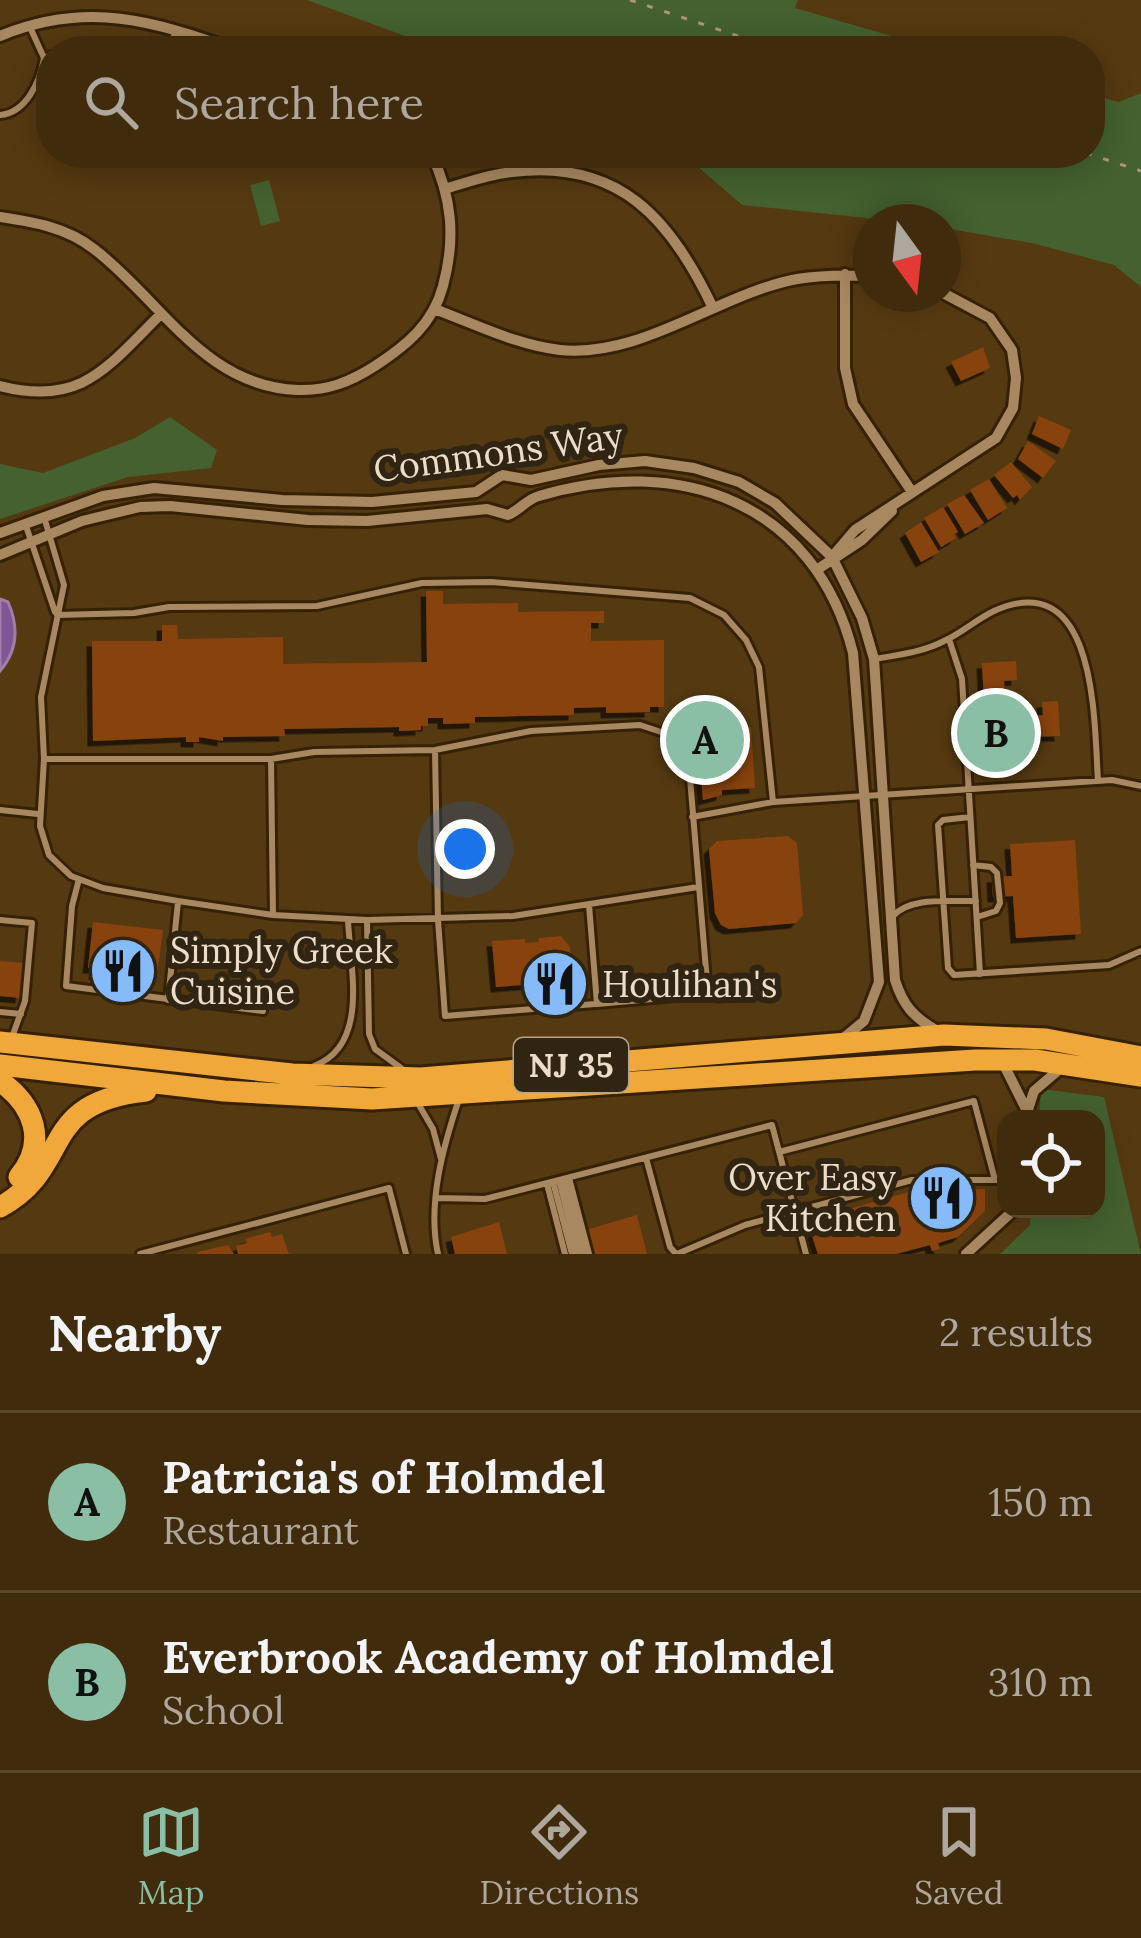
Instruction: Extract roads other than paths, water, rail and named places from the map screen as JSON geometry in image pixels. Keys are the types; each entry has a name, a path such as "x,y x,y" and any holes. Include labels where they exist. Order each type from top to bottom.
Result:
{"highway":[{"name":"NJ 35","path":"0,1065 312,1099 944,1035 1046,1039 1141,1058"},
{"name":"NJ 35","path":"5,1042 460,1095 1001,1059 1069,1063 1141,1076"},
{"path":"0,1081 25,1103 35,1128 26,1169 0,1190"},
{"path":"0,1207 30,1186 63,1130 92,1103 165,1089 224,1091"}],"street":[{"path":"0,36 28,22 90,9 135,15 196,36"},
{"path":"0,217 45,224 91,246 201,353 233,374 275,389 320,390 355,380 396,352 437,310 448,269 448,188 438,168"},
{"path":"448,188 508,172 547,170 587,177 628,193 662,223 690,258 713,308"},
{"path":"845,274 845,368 853,404 912,492"},
{"path":"437,310 511,339 562,350 606,347 796,279 853,275"},
{"path":"818,569 862,540 912,492 996,438 1012,407 1016,379 1012,350 990,318 961,303"},
{"path":"0,386 53,394 76,387 104,369 160,314"},
{"name":"Commons Way","path":"0,532 103,496 154,488 301,501 412,500 476,492 502,476 538,479 598,465 645,461 694,467 739,482 799,522 832,557 862,618 874,659 895,980 916,1018 944,1035"},
{"name":"Commons Way","path":"0,555 108,513 154,506 308,520 385,519 487,508 512,514 538,496 604,482 643,480 693,485 742,503 782,532 818,569 836,599 854,653 879,982 864,1021 840,1042"},
{"path":"1001,1059 1023,1110"},
{"path":"1027,1110 1046,1078 1069,1063"},
{"path":"966,1254 1005,1218"}],"lane":[{"path":"28,22 36,37"},
{"path":"173,36 176,29"},
{"path":"0,115 20,109 36,84"},
{"path":"43,515 64,585 41,697 40,814 49,855 58,867 79,879 178,902 348,920 513,916 698,887"},
{"path":"25,523 57,615"},
{"path":"57,615 170,607 317,606 411,585 491,582 690,598 724,615 746,640 759,667 773,802"},
{"path":"874,659 921,651 991,612 1037,605 1064,620 1083,649 1090,672 1098,781"},
{"path":"949,639 961,671 980,974"},
{"path":"44,759 271,759 314,752 435,750 564,727 652,726 673,736 686,753 708,994 446,1016 438,920 435,750"},
{"path":"271,759 273,915"},
{"path":"692,817 773,802 882,794 1098,781 1141,786"},
{"path":"0,810 40,814"},
{"path":"970,818 943,820 938,825 950,972 1109,965 1141,951"},
{"path":"973,865 991,867 998,875 998,908 977,917"},
{"path":"79,879 72,906 66,986 263,1011"},
{"path":"169,1000 178,902"},
{"path":"891,920 908,906 976,902"},
{"path":"589,905 597,1004"},
{"path":"0,920 32,923 26,1001 5,1042"},
{"path":"292,1074 328,1061 350,1033 348,920"},
{"path":"367,920 369,1034 376,1049 418,1088 442,1162"},
{"path":"0,1012 21,1014"},
{"path":"438,1254 433,1221 436,1198 460,1095"},
{"path":"646,1158 670,1247 677,1254 746,1225 921,1178 995,1180 974,1101 779,1152"},
{"path":"436,1198 470,1201 772,1125 806,1254"},
{"path":"558,1181 578,1254"},
{"path":"558,1181 578,1254"},
{"path":"137,1253 389,1188 406,1254"}],"railway":[{"path":"630,0 738,36"},
{"path":"1105,159 1141,171"}],"place":[{"name":"Everbrook Academy of Holmdel","path":"996,733"},
{"name":"Patricia's of Holmdel","path":"705,740"},
{"name":"Simply Greek Cuisine","path":"123,971"},
{"name":"Houlihan's","path":"555,984"},
{"name":"Over Easy Kitchen","path":"942,1198"}]}
